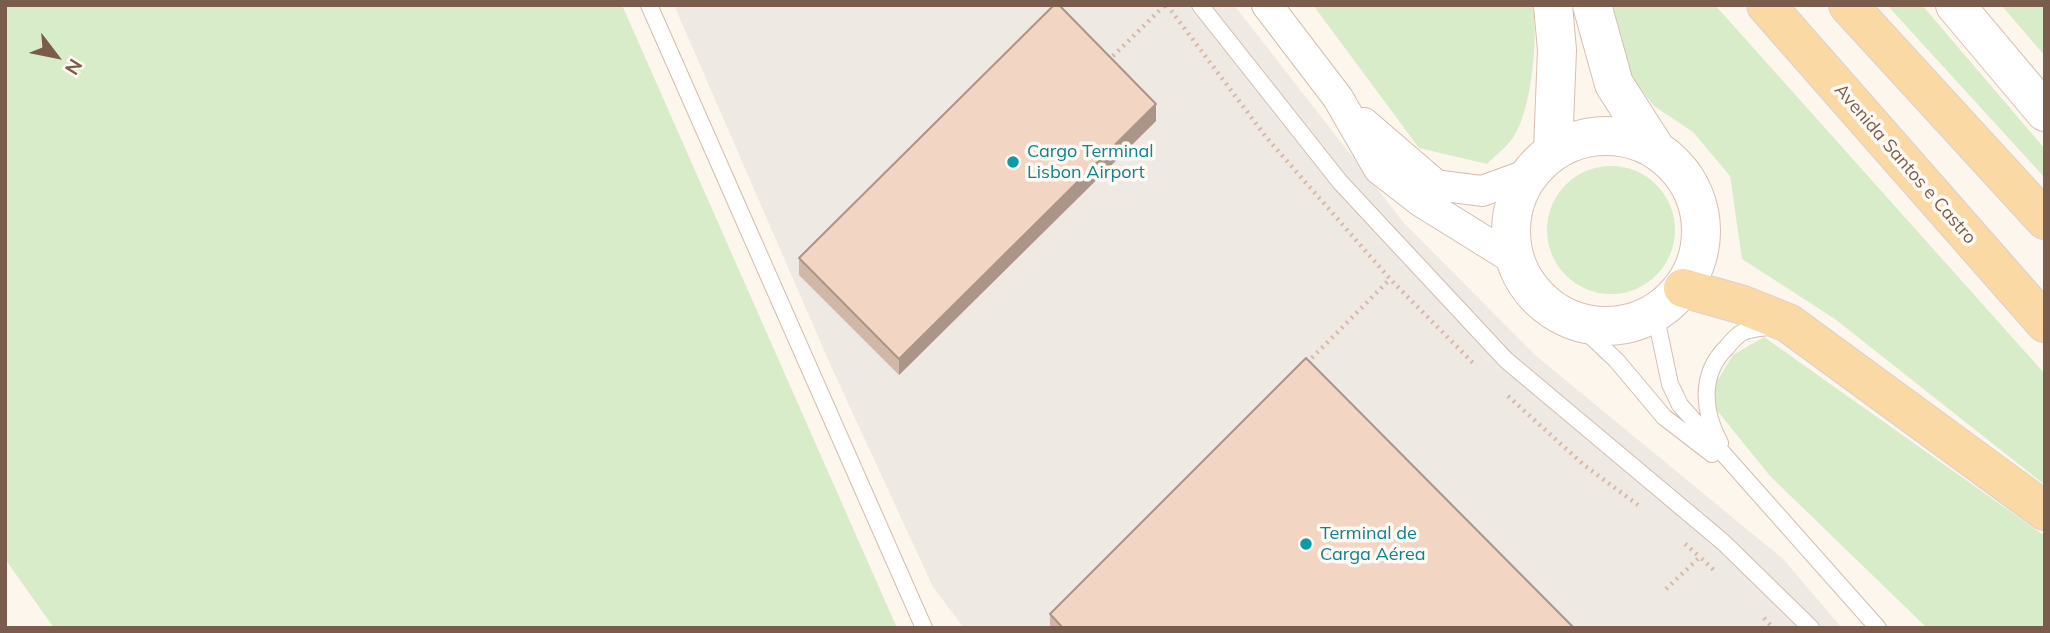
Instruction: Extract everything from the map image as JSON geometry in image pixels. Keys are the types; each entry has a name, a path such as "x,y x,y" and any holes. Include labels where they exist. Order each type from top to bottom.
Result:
{"main road":[{"name":"Avenida Santos e Castro","path":"1766,5 2045,323"},
{"path":"1848,5 2045,220"},
{"path":"1684,288 1743,305 1788,323 2045,511"}],"street":[{"path":"1267,5 1338,99 1379,169 1420,201 1515,260"},
{"path":"1955,5 2045,112"},
{"path":"1592,8 1614,84 1655,148"},
{"path":"1338,99 1401,159 1436,185 1482,191 1541,162 1577,139 1604,135 1630,138 1655,148 1678,166 1693,190 1701,218 1700,247 1684,288 1655,313 1630,324 1603,327 1576,322 1549,309 1528,287 1515,260 1510,230 1515,201 1541,162 1558,50 1553,13"}],"lane":[{"path":"649,5 924,628"},
{"path":"1200,5 1340,182 1497,351 1723,542 1811,628"},
{"path":"1655,313 1670,384 1680,405 1878,628"},
{"path":"1576,322 1617,361 1664,417 1737,472"},
{"path":"1737,472 1709,422 1706,388 1712,368 1723,350 1741,333 1788,323"}],"path":[{"path":"1102,66 1165,5"},
{"path":"1298,372 1390,279"},
{"path":"1666,589 1700,557 1720,576"},
{"path":"1756,611 1773,628"}],"shaded area":[{"path":"674,5 1234,5 1404,223 1535,355 1783,559 1842,628 964,628 933,587 830,364"}],"green space":[{"path":"5,5 622,5 897,628 54,628 5,559"},
{"path":"1313,5 1533,5 1535,35 1532,72 1525,108 1514,136 1487,164 1419,148"},
{"path":"1613,5 1715,5 2045,374 2045,485 1835,319 1742,259 1730,176 1693,132 1654,106 1626,70"},
{"path":"1887,5 1922,5 2045,149 2045,178"},
{"path":"2001,5 2045,5 2045,56"},
{"path":"1611,166 1636,171 1656,185 1670,205 1675,230 1670,255 1656,275 1636,289 1611,294 1586,289 1566,275 1552,255 1547,230 1552,205 1566,185 1586,171"},
{"path":"1764,337 2045,536 2045,628 1927,628 1770,476 1707,398 1733,355"}],"building":[{"name":"Cargo Terminal Lisbon Airport","path":"1054,5 1059,5 1156,104 899,359 799,258"},
{"name":"Terminal de Carga Aérea","path":"1306,358 1574,628 1063,628 1050,614"}],"place":[{"name":"Cargo Terminal Lisbon Airport","path":"1013,162"},
{"name":"Terminal de Carga Aérea","path":"1306,544"}]}
